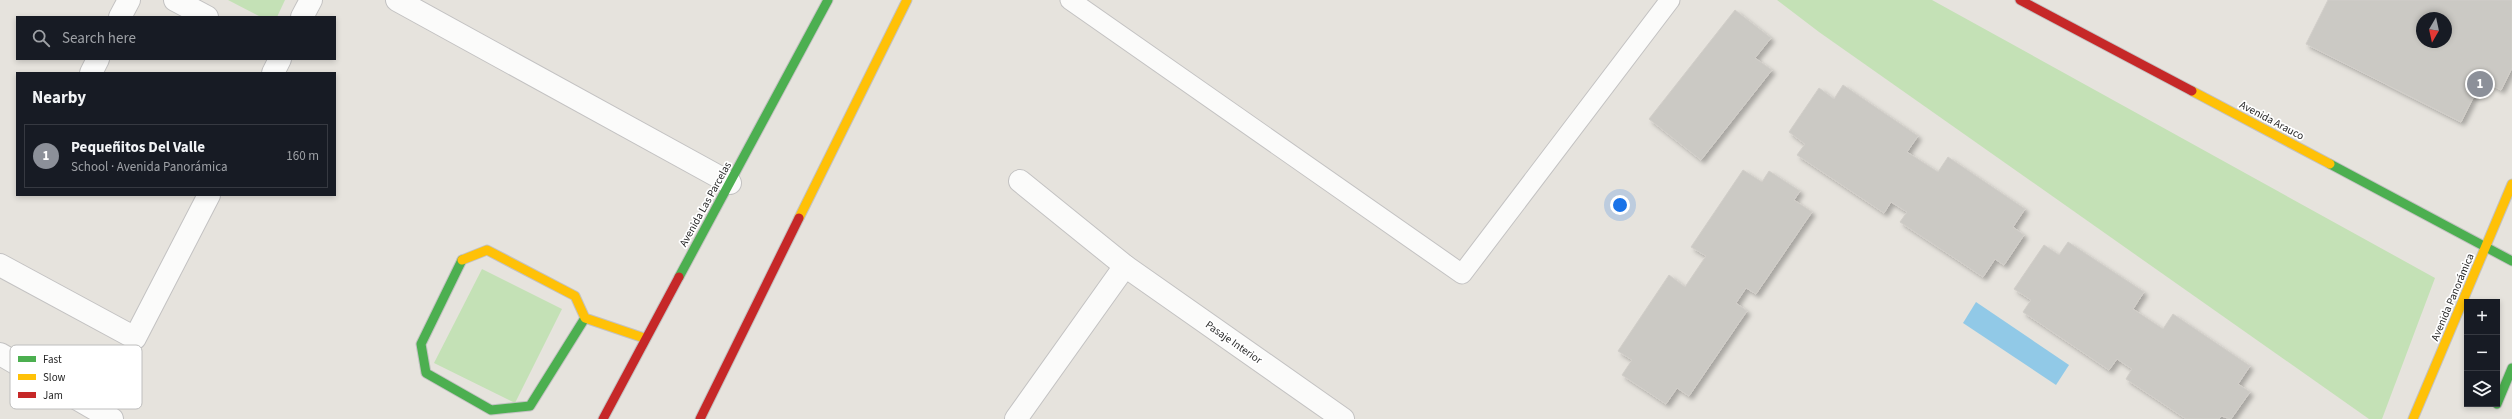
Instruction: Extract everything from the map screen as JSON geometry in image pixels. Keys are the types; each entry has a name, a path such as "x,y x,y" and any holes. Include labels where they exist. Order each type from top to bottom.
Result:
{"street":[{"path":"121,16 129,0"},
{"path":"175,0 205,16"},
{"path":"303,16 311,0"},
{"path":"397,0 730,183"},
{"name":"Avenida Las Parcelas","path":"603,419 644,338 730,183 828,0"},
{"path":"700,419 907,0"},
{"name":"Avenida Arauco","path":"2020,0 2512,261"},
{"path":"91,72 97,60"},
{"path":"274,72 280,60"},
{"name":"Pasaje Interior","path":"1020,181 1125,266 1343,419"},
{"name":"Avenida Panorámica","path":"2413,419 2512,184"},
{"path":"0,265 135,338 208,196"},
{"path":"585,318 530,406 491,410 426,373 421,344 463,259 487,250 575,296 585,318 644,338"},
{"path":"1016,419 1125,266"},
{"path":"0,354 10,360"},
{"path":"2500,397 2512,368"},
{"path":"2493,414 2496,407"},
{"path":"95,409 112,419"}],"lane":[{"path":"1070,0 1462,274 1670,0"}],"green space":[{"path":"228,0 285,0 277,16 259,16"},
{"path":"1777,0 1932,0 2435,278 2382,419 2369,419 1819,32"},
{"path":"482,269 562,309 515,403 434,363"}],"water":[{"path":"1976,302 2069,365 2056,385 1963,323"}],"building":[{"path":"2328,0 2512,0 2512,68 2501,90 2482,80 2461,122 2306,44"},
{"path":"1735,10 1771,38 1755,58 1772,70 1701,160 1649,119"},
{"path":"1843,85 1918,136 1907,152 1938,172 1948,157 2025,209 2013,227 2024,235 2004,265 1995,259 1983,277 1900,222 1907,212 1891,202 1884,213 1797,155 1805,144 1789,132 1819,88 1834,99"},
{"path":"1743,170 1762,182 1769,171 1800,191 1794,200 1812,212 1756,294 1746,288 1736,303 1747,311 1689,396 1677,388 1666,404 1622,375 1632,360 1618,351 1669,275 1685,287 1706,256 1691,247"},
{"path":"2068,242 2144,292 2133,309 2163,329 2173,314 2250,366 2238,384 2250,392 2231,419 2221,416 2219,419 2186,419 2126,379 2132,369 2117,359 2109,370 2023,312 2031,300 2014,289 2044,245 2059,255"}],"traffic: fast":[{"path":"679,277 828,0"},
{"path":"2330,164 2512,261"},
{"path":"462,260 421,344 426,373 491,410 530,406 585,318"},
{"path":"2500,397 2512,368"}],"traffic: slow":[{"path":"799,218 907,0"},
{"path":"2192,91 2330,164"},
{"path":"2413,419 2512,184"},
{"path":"462,260 487,250 575,296 585,318 644,338"}],"traffic: jam":[{"path":"2020,0 2192,91"},
{"path":"700,419 799,218"},
{"path":"603,419 679,277"}],"place":[{"name":"Pequeñitos Del Valle","path":"2480,84"}]}
